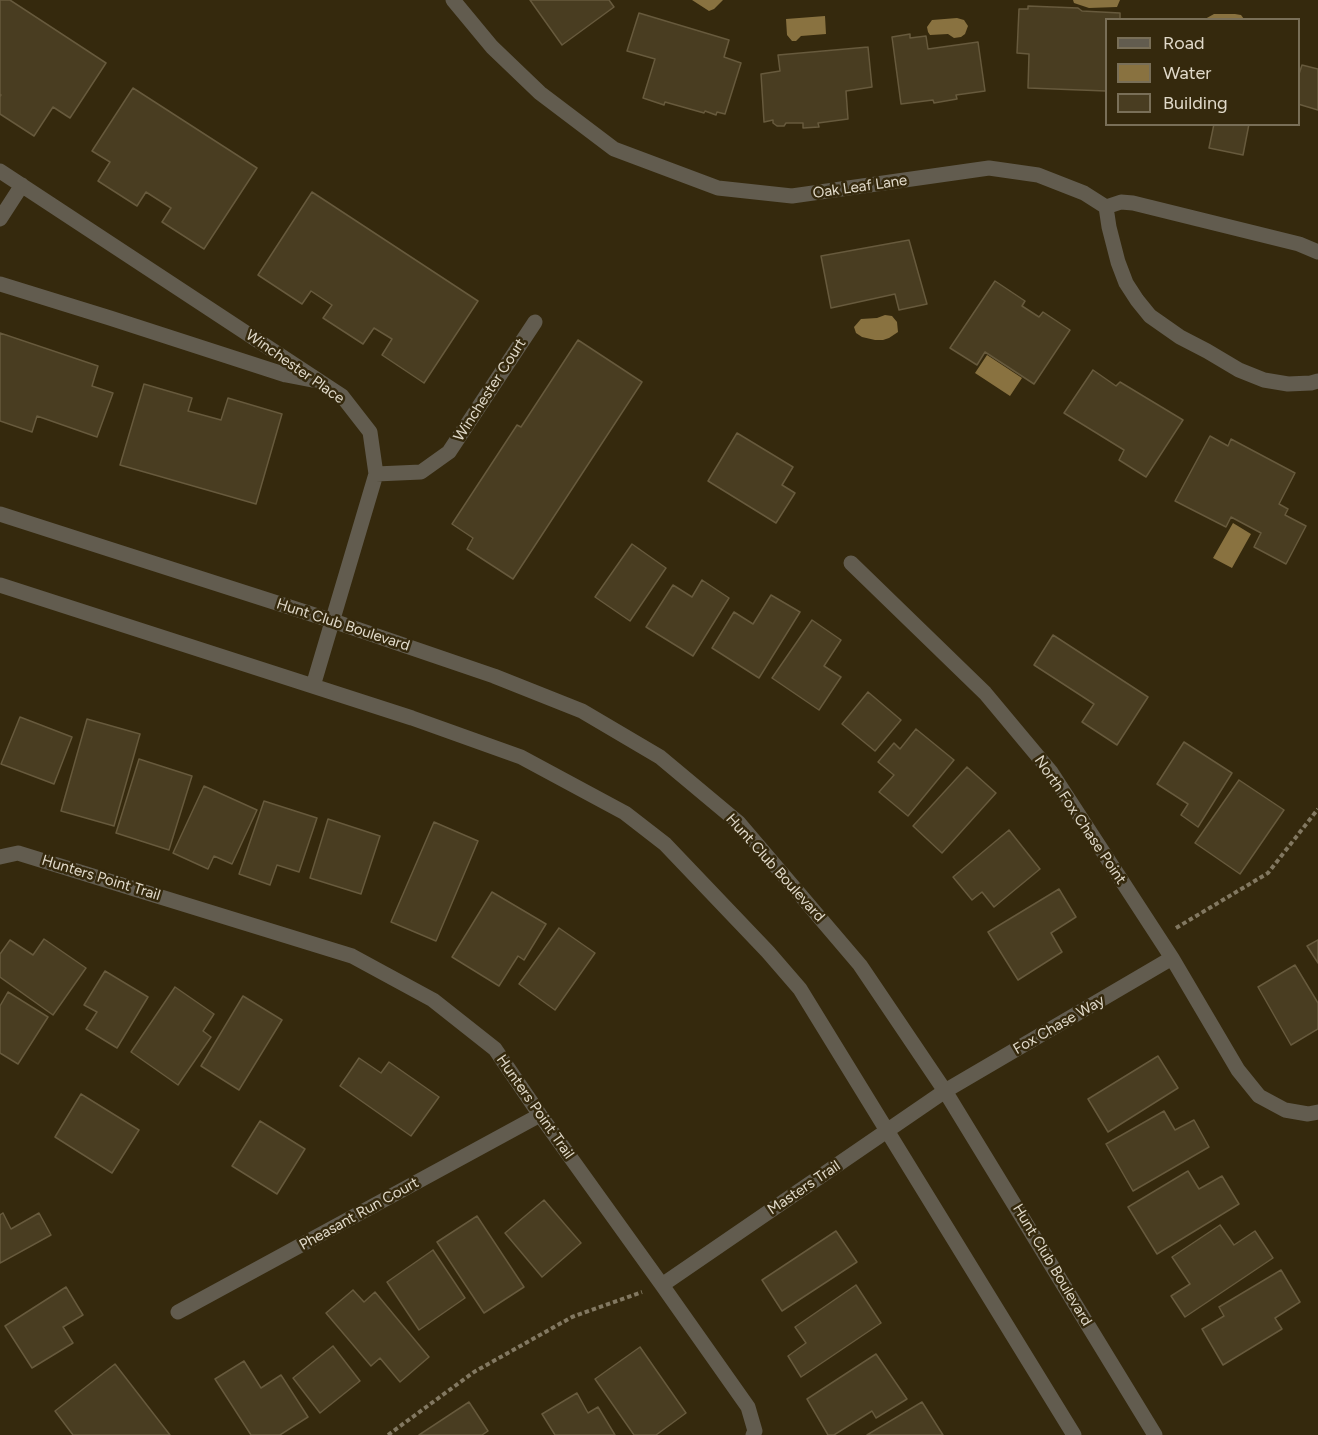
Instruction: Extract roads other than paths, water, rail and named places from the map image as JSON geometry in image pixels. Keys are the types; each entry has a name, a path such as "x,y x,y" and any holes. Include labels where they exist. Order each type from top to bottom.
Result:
{"street":[{"name":"Oak Leaf Lane","path":"453,0 492,47 540,93 614,149 718,188 792,196 989,168 1038,175 1084,193 1106,207"},
{"name":"Winchester Place","path":"0,171 342,396 370,432 376,474 313,686"},
{"path":"0,219 22,185"},
{"path":"1318,252 1299,244 1133,203 1121,202 1106,207 1118,262 1126,283 1137,300 1156,321 1239,370 1264,380 1288,384 1318,381"},
{"path":"0,284 286,375 318,381"},
{"name":"Winchester Court","path":"376,474 421,472 449,453 535,322"},
{"name":"Hunt Club Boulevard","path":"0,514 333,621 494,676 582,711 660,757 739,824 860,964 945,1091 1155,1435"},
{"name":"North Fox Chase Point","path":"851,563 985,693 1051,772 1172,958 1238,1070 1259,1096 1285,1110 1308,1114 1318,1112"},
{"path":"0,585 412,718 521,757 625,813 665,844 800,989 1074,1435"},
{"name":"Hunters Point Trail","path":"0,857 18,853 352,956 433,1000 495,1049 748,1407 754,1433"},
{"name":"Fox Chase Way","path":"945,1091 1172,958"},
{"name":"Masters Trail","path":"662,1285 945,1091"},
{"name":"Pheasant Run Court","path":"178,1312 540,1115"}],"water":[{"path":"692,0 723,0 709,11"},
{"path":"1073,0 1120,0 1117,7 1089,8 1074,3"},
{"path":"1214,14 1235,14 1243,18 1207,18"},
{"path":"825,16 826,34 801,36 796,41 792,41 787,35 786,19"},
{"path":"957,18 964,20 968,26 961,37 954,38 948,34 930,35 928,32 927,27 932,20"},
{"path":"892,316 897,322 898,332 889,338 875,340 856,333 854,327 861,319"},
{"path":"987,355 1022,378 1010,396 975,373"},
{"path":"1233,523 1251,534 1232,568 1213,558"}]}
